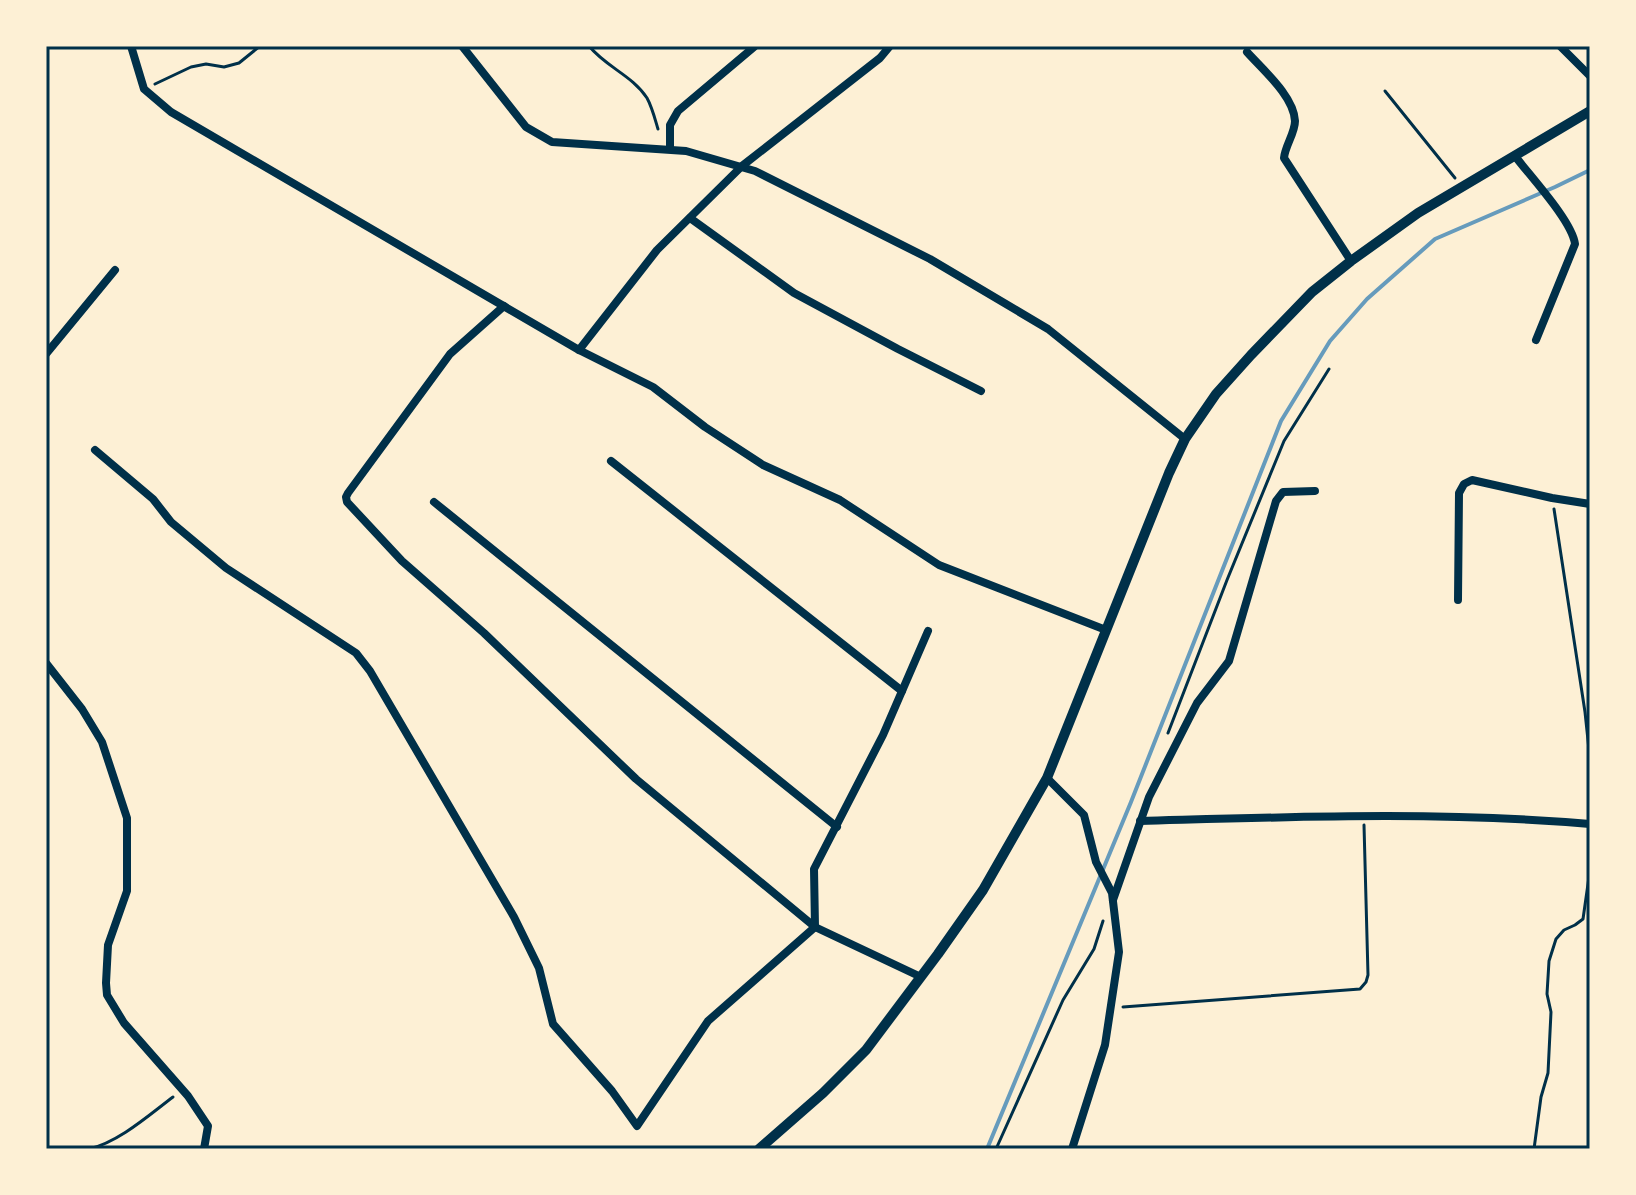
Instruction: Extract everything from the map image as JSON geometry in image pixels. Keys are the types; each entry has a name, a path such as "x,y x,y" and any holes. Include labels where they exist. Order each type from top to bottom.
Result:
{"street":[{"path":"131,46 144,89 171,112 579,350 653,387 705,427 763,465 840,500 939,565 1106,630"},
{"path":"462,46 526,127 552,142 667,148 755,171 918,252 993,294 1048,329 1185,439"},
{"path":"579,350 657,250 742,166 880,58 890,46"},
{"path":"1560,46 1590,76"},
{"path":"667,148 670,125 678,111 754,47"},
{"path":"1247,52 1287,98 1295,120 1284,158 1351,261"},
{"path":"759,1149 866,1050 983,890 1047,778 1169,473 1185,439 1216,394 1312,292 1351,261 1418,213 1588,117"},
{"path":"1515,156 1556,208 1574,236 1575,244 1536,340"},
{"path":"690,218 794,293 981,391"},
{"path":"46,354 115,270"},
{"path":"504,306 450,354 348,493 347,502 402,561 484,633 636,779 815,927 921,977"},
{"path":"95,450 153,499 171,522 226,568 356,653 370,671 514,917 539,968 553,1024 612,1091 637,1126 708,1021 815,927 814,869 883,735 928,631"},
{"path":"611,461 902,691"},
{"path":"1458,600 1459,493 1464,484 1472,480 1590,504"},
{"path":"1112,897 1149,797 1197,703 1229,661 1276,501 1283,492 1315,491"},
{"path":"434,502 837,827"},
{"path":"46,663 82,709 102,742 127,818 127,891 108,945 107,995 124,1023 182,1090 208,1126 204,1149"},
{"path":"1047,778 1084,815 1096,862 1112,897 1119,952 1105,1045 1072,1149"},
{"path":"1140,821 1518,818 1590,824"}],"path":[{"path":"144,89 191,67 206,64 224,67 239,63 260,46"},
{"path":"589,46 600,59 631,80 647,99 667,148"},
{"path":"1385,91 1462,187"},
{"path":"1166,739 1284,441 1329,369"},
{"path":"1552,498 1590,759"},
{"path":"1111,1007 1360,989 1368,975 1364,817"},
{"path":"1534,1149 1541,1097 1548,1073 1551,1012 1547,994 1549,961 1556,939 1564,930 1583,919 1590,870"},
{"path":"996,1149 1063,1000 1094,949 1103,921"},
{"path":"89,1149 131,1129 182,1090"}],"waterway":[{"path":"987,1149 1131,802 1281,421 1330,341 1367,299 1435,239 1590,170"}]}
